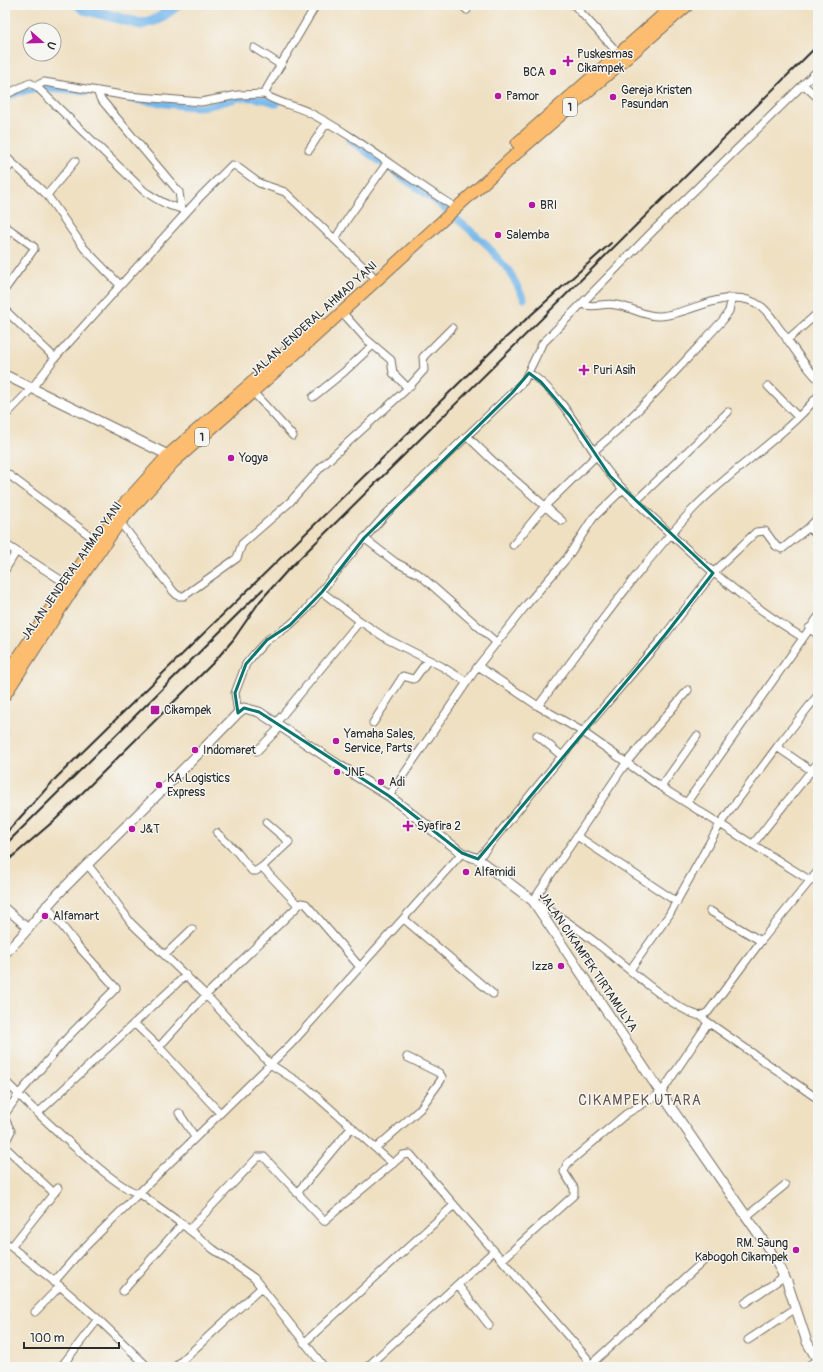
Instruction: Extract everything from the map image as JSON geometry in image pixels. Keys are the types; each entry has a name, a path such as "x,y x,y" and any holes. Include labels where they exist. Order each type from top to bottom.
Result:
{"highway":[{"name":"JALAN JENDERAL AHMAD YANI","path":"5,695 74,588 120,522 170,459 253,392 342,312 451,206 674,5"},
{"name":"JALAN JENDERAL AHMAD YANI","path":"451,206 688,5"},
{"name":"JALAN JENDERAL AHMAD YANI","path":"5,677 123,504 170,459 372,275 441,217"}],"street":[{"path":"265,94 267,88 316,5"},
{"path":"574,5 619,54"},
{"path":"254,48 281,65"},
{"path":"5,953 29,929 46,906 188,766 238,713 235,693 246,664 267,640 290,625 322,592 364,538 516,389 529,372 531,364 542,344 818,70"},
{"path":"39,88 44,82 98,94 201,102 209,102 234,95 265,94 271,98 301,109 326,124 386,165 451,206"},
{"path":"5,95 30,83 39,88 144,190 171,206 184,210"},
{"path":"804,85 818,98"},
{"path":"98,94 179,192 184,210"},
{"path":"309,150 326,124"},
{"path":"5,156 47,195 84,248 120,286"},
{"path":"47,195 75,162"},
{"path":"5,172 12,163"},
{"path":"5,416 32,388 55,358 120,286 184,210 234,165 259,182 285,192 372,275"},
{"path":"335,239 348,218 386,165"},
{"path":"5,238 8,228 34,247 34,250 5,289"},
{"path":"581,304 590,307 616,305 644,314 657,316 730,302 748,301 761,306 767,311 787,340 818,379"},
{"path":"514,545 545,506 653,396 722,320 730,302"},
{"path":"5,310 55,358"},
{"path":"342,312 373,345 391,360 393,372 408,388"},
{"path":"787,340 818,313"},
{"path":"120,522 173,591 178,596 184,596 237,558 242,544 290,502 322,466 408,388 424,370 423,357 452,328"},
{"path":"313,397 373,345"},
{"path":"529,372 541,382 559,402 610,476 623,489 672,533 713,573 767,615 802,637"},
{"path":"5,375 170,459"},
{"path":"768,386 798,418"},
{"path":"253,392 292,436"},
{"path":"538,706 625,591 695,507 798,418 818,396"},
{"path":"636,501 728,412"},
{"path":"467,436 562,521"},
{"path":"5,472 97,541"},
{"path":"389,796 478,666 567,558 593,518 623,489"},
{"path":"478,859 562,756 665,635 713,573 756,532 765,531 776,546 782,549 818,518"},
{"path":"808,528 818,536"},
{"path":"364,538 395,562 420,575 497,643"},
{"path":"5,544 67,584"},
{"path":"5,570 16,552"},
{"path":"322,592 360,621 387,639 442,666 467,682"},
{"path":"686,802 781,671 802,637 818,617"},
{"path":"257,751 360,621"},
{"path":"809,628 818,635"},
{"path":"373,723 403,676 413,679 415,678 428,660"},
{"path":"478,666 538,706 583,732 661,787 811,881"},
{"path":"688,690 626,763 533,901 559,915 630,970 680,1006 701,1016 818,1099"},
{"path":"630,970 677,902 720,824 776,747 818,695"},
{"name":"JALAN CIKAMPEK TIRTAMULYA","path":"238,713 244,708 248,708 259,712 279,724 340,766 389,796 462,853 478,859 533,901 661,1093 771,1252 784,1276 796,1308 806,1342 816,1356"},
{"path":"537,735 562,756"},
{"path":"661,787 696,736"},
{"path":"776,747 818,775"},
{"path":"753,844 818,762"},
{"path":"217,833 237,852 252,872 262,867 289,842 266,822"},
{"path":"577,836 677,902"},
{"path":"35,1312 79,1253 139,1192 291,1044 462,853"},
{"path":"87,864 104,884 130,923 206,995 270,1064 306,1087 352,1126 393,1164"},
{"path":"262,867 298,905"},
{"path":"701,1016 708,1012 761,941 818,871"},
{"path":"159,1047 206,995 301,903 306,904 360,966"},
{"path":"5,1114 19,1094 68,1037 116,988 46,906"},
{"path":"5,908 29,929"},
{"path":"710,911 761,941"},
{"path":"404,919 493,994"},
{"path":"164,955 192,929"},
{"path":"38,1113 186,975"},
{"path":"502,1260 574,1195 574,1188 564,1172 567,1164 626,1114 661,1093 708,1022"},
{"path":"134,1023 159,1047 220,1113"},
{"path":"376,1148 420,1109 441,1080 440,1073 407,1057"},
{"path":"5,1080 38,1113 104,1171 129,1190 139,1192 213,1249 247,1272 262,1287 324,1367"},
{"path":"179,1112 195,1137"},
{"path":"5,1119 11,1131 5,1143"},
{"path":"297,1193 352,1126"},
{"path":"5,1147 56,1190 12,1246"},
{"path":"189,1230 258,1157 264,1157 321,1220 327,1221 406,1153 412,1155 494,1252 587,1358 584,1367"},
{"path":"747,1216 785,1185"},
{"path":"304,1343 454,1205"},
{"path":"123,1291 182,1224"},
{"path":"5,1242 12,1246 98,1319 148,1367"},
{"path":"367,1367 494,1252"},
{"path":"588,1367 708,1257"},
{"path":"745,1303 784,1276"},
{"path":"458,1284 489,1325"},
{"path":"176,1367 262,1287"},
{"path":"748,1340 796,1308"},
{"path":"61,1367 98,1319"},
{"path":"806,1367 816,1356"}],"highlighted area":[{"path":"529,373 541,382 570,416 610,476 713,573 665,635 478,859 462,853 389,796 259,712 244,708 238,713 235,693 246,664 267,640 290,625 322,592 364,538 512,393"}],"waterway":[{"path":"79,5 84,9 141,24 158,19 177,5"},
{"path":"12,95 31,89 40,88 86,92"},
{"path":"130,99 198,107 246,98 262,99 277,104"},
{"path":"349,140 438,203 484,242 510,272 524,299"}],"railway":[{"path":"5,863 56,819 213,663 233,640 260,601 287,571 818,45"},
{"path":"5,834 57,777 502,341 611,243"},
{"path":"5,845 263,589"}],"place":[{"name":"Puskesmas Cikampek","path":"568,61"},
{"name":"BCA","path":"553,72"},
{"name":"Pamor","path":"498,96"},
{"name":"Gereja Kristen Pasundan","path":"613,97"},
{"name":"BRI","path":"532,205"},
{"name":"Salemba","path":"498,235"},
{"name":"Puri Asih","path":"584,370"},
{"name":"Yogya","path":"231,458"},
{"name":"Cikampek","path":"155,710"},
{"name":"Yamaha Sales, Service, Parts","path":"336,741"},
{"name":"Indomaret","path":"195,750"},
{"name":"JNE","path":"337,772"},
{"name":"Adi","path":"381,782"},
{"name":"KA Logistics Express","path":"159,785"},
{"name":"Syafira 2","path":"408,826"},
{"name":"J&T","path":"132,829"},
{"name":"Alfamidi","path":"466,872"},
{"name":"Alfamart","path":"45,916"},
{"name":"Izza","path":"561,966"},
{"name":"RM. Saung Kabogoh Cikampek","path":"796,1250"}],"district":[{"name":"CIKAMPEK UTARA","path":"640,1100"}]}
